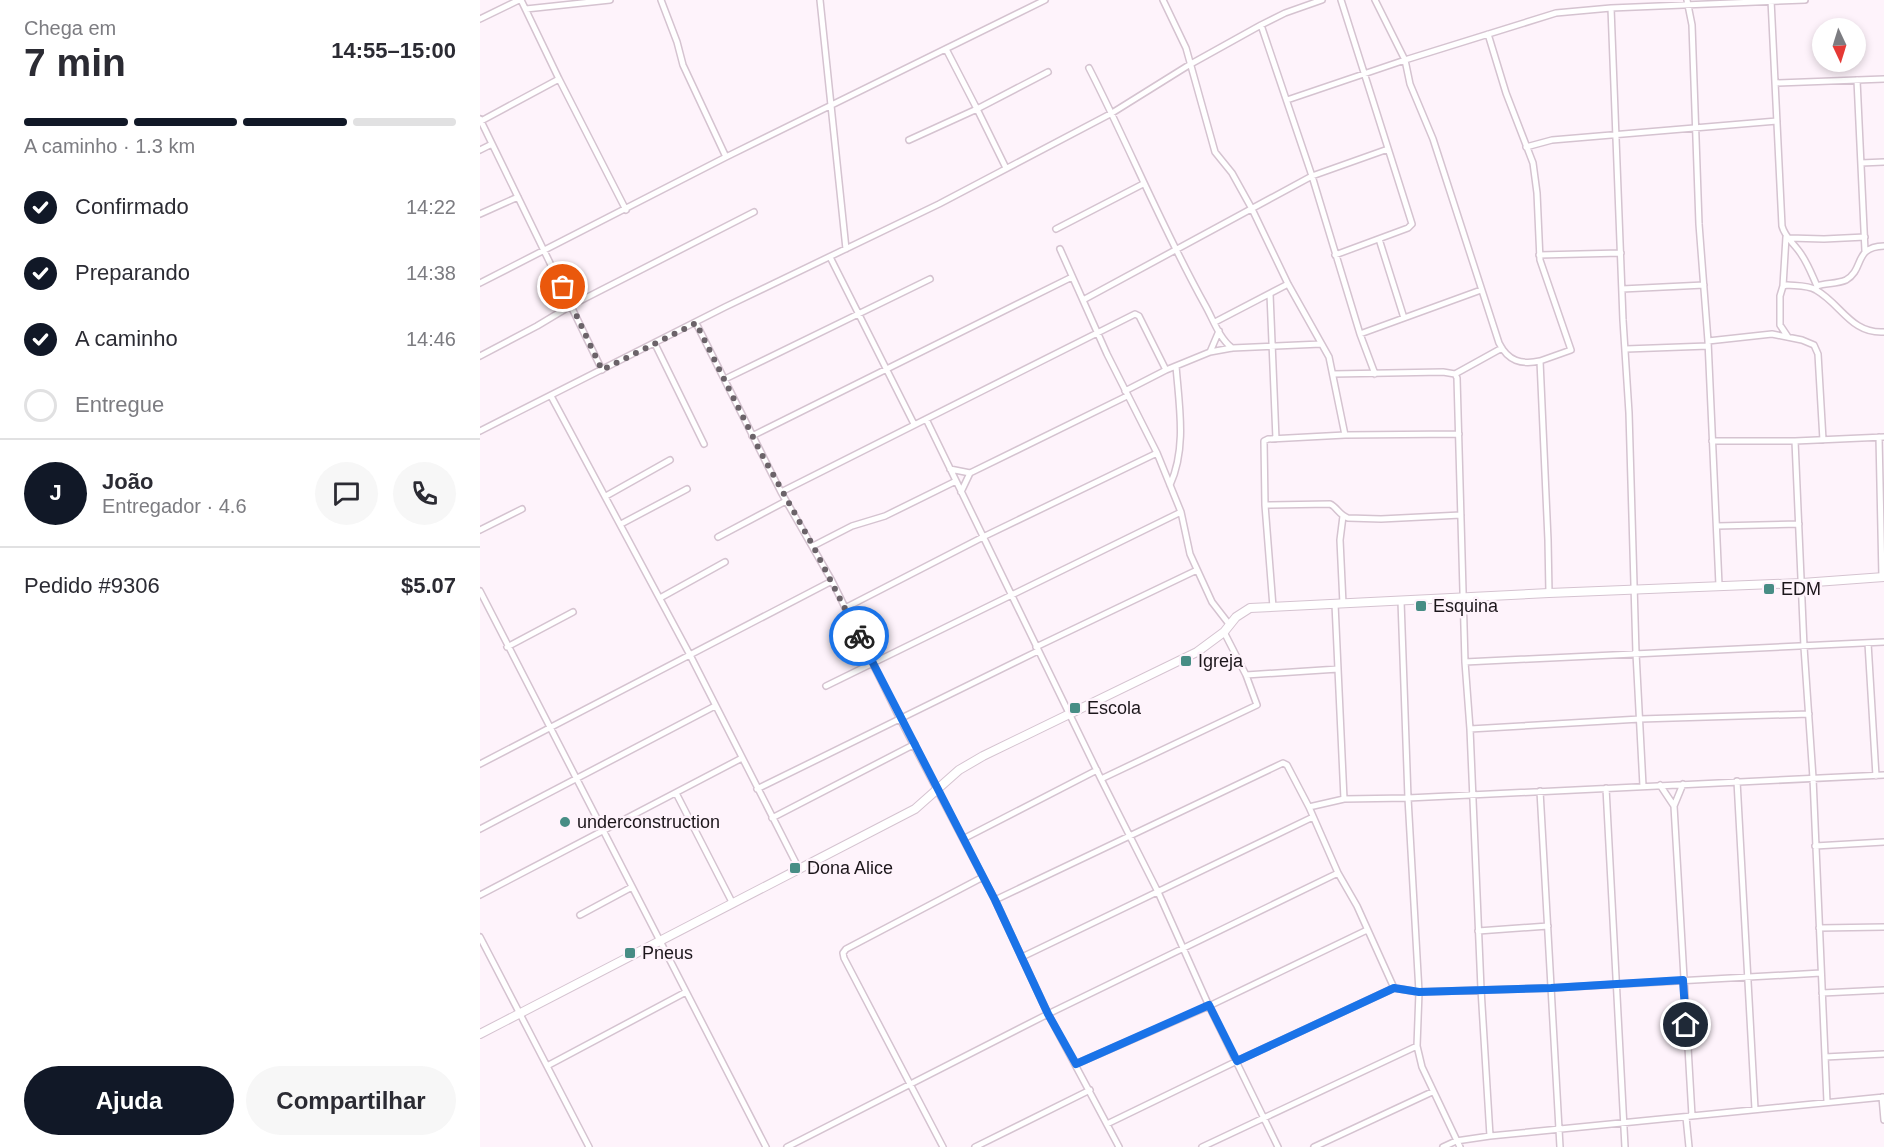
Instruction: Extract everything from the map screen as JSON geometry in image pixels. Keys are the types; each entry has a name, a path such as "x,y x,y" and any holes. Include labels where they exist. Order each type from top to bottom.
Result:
{"street":[{"path":"480,19 520,0 626,210"},
{"path":"526,9 610,0"},
{"path":"661,0 683,65 726,157"},
{"path":"820,0 846,249"},
{"path":"480,283 726,157 1045,0"},
{"path":"1164,0 1183,41 1215,152 1232,173 1288,285 1329,357 1346,435"},
{"path":"1335,255 1408,228 1412,224 1341,0"},
{"path":"1375,0 1404,60 1410,84 1433,139 1502,348 1513,360 1531,363 1571,350 1539,255 1536,176 1506,93 1488,34"},
{"path":"1629,8 1630,0"},
{"path":"1641,0 1645,7"},
{"path":"1287,100 1404,60 1556,13 1688,3 1805,0"},
{"path":"480,431 939,204 1112,113 1189,65 1261,25 1317,1"},
{"path":"1771,1 1782,226 1813,276 1816,288 1857,326 1875,332 1884,332"},
{"path":"1688,3 1692,25 1695,127 1719,585"},
{"path":"1611,8 1643,786"},
{"path":"1261,25 1312,176 1360,334 1375,374"},
{"path":"946,49 1006,168"},
{"path":"1089,68 1112,113 1143,184 1219,330 1232,348"},
{"path":"909,140 977,109 1048,72"},
{"path":"559,79 480,120 602,370"},
{"path":"1776,83 1884,79"},
{"path":"1857,80 1865,251"},
{"path":"1526,147 1552,141 1777,121"},
{"path":"480,150 492,144"},
{"path":"1083,300 1312,176 1388,149"},
{"path":"1861,163 1884,162"},
{"path":"1056,229 1143,184"},
{"path":"480,214 518,197"},
{"path":"480,356 754,212"},
{"path":"1787,237 1824,239 1865,237"},
{"path":"1787,237 1780,296 1780,325 1788,337"},
{"path":"1379,239 1404,318"},
{"path":"1783,285 1816,288 1826,283 1849,278 1865,251 1884,246"},
{"path":"1060,249 1126,393 1158,453 1180,512 1190,554 1226,628 1257,705 1101,779"},
{"path":"1539,255 1620,253"},
{"path":"830,257 914,424"},
{"path":"1813,276 1826,283"},
{"path":"752,436 1072,277"},
{"path":"725,379 930,279"},
{"path":"1215,322 1288,285"},
{"path":"1622,289 1704,285"},
{"path":"1360,334 1481,290"},
{"path":"1270,294 1276,439"},
{"path":"781,492 1135,314 1138,314 1166,370"},
{"path":"696,323 781,492 832,581 900,719 995,900 1048,1014 1119,1147"},
{"path":"1772,334 1780,325"},
{"path":"1210,352 1219,330"},
{"path":"1626,349 1708,343 1772,334 1802,340 1817,348 1823,440"},
{"path":"655,344 704,444"},
{"path":"961,492 970,473 1166,370 1210,352 1232,348 1321,344"},
{"path":"1333,374 1443,372 1455,374 1502,348"},
{"path":"1540,361 1548,540 1548,593"},
{"path":"1170,486 1176,474 1181,448 1176,366"},
{"path":"1455,374 1459,434 1465,662 1490,1136"},
{"path":"551,396 660,598 799,869"},
{"path":"926,419 1158,892 1209,1005 1278,1147"},
{"path":"1273,607 1265,505 1264,442 1266,440 1346,435 1459,434"},
{"path":"480,1034 915,809 959,770 983,756 1186,658 1206,646 1240,614 1250,608 1719,585 1802,584 1883,577 1881,437 1795,441 1712,441"},
{"path":"1795,441 1827,1102"},
{"path":"845,608 985,536 1158,453"},
{"path":"606,496 670,460"},
{"path":"950,469 970,473"},
{"path":"813,546 852,526 885,516 956,481"},
{"path":"621,524 687,489"},
{"path":"718,537 786,501"},
{"path":"1265,505 1330,504 1343,516 1381,519 1461,515"},
{"path":"480,530 522,509"},
{"path":"826,686 1180,512"},
{"path":"1343,516 1340,540 1338,669 1344,799"},
{"path":"1717,526 1799,524"},
{"path":"660,598 725,562"},
{"path":"757,789 1197,570"},
{"path":"480,764 832,581"},
{"path":"480,591 766,1147"},
{"path":"1401,601 1408,798 1419,992 1418,1046 1422,1067 1432,1092 1460,1147"},
{"path":"507,647 573,612"},
{"path":"1465,662 1884,642"},
{"path":"1868,643 1876,776"},
{"path":"1246,675 1338,669"},
{"path":"480,829 715,706"},
{"path":"1470,729 1640,719 1809,714"},
{"path":"772,818 915,744"},
{"path":"480,895 742,758"},
{"path":"995,900 1283,763 1287,765 1309,807 1338,873 1350,892 1394,988"},
{"path":"963,840 1097,770"},
{"path":"1309,807 1344,799 1408,798 1884,775"},
{"path":"1737,781 1755,1109"},
{"path":"1683,784 1674,806 1689,1147"},
{"path":"1660,785 1674,806"},
{"path":"1606,788 1624,1147"},
{"path":"1540,791 1560,1147"},
{"path":"676,793 733,904"},
{"path":"1022,957 1313,817"},
{"path":"1815,846 1884,842"},
{"path":"787,1147 1048,1014 1338,873"},
{"path":"943,1147 843,953 846,949 982,877"},
{"path":"580,915 632,887"},
{"path":"1478,931 1548,926"},
{"path":"1819,928 1884,927"},
{"path":"1076,1064 1209,1005 1367,930"},
{"path":"480,937 589,1147"},
{"path":"1107,1124 1394,988 1419,992 1551,988 1821,973"},
{"path":"1822,993 1884,990"},
{"path":"547,1066 686,992"},
{"path":"1202,1147 1418,1046"},
{"path":"1825,1057 1884,1054"},
{"path":"975,1147 1090,1090"},
{"path":"1314,1147 1432,1092"},
{"path":"1443,1147 1456,1141 1490,1136 1883,1097 1884,1120"}],"way so far":[{"path":"563,287 602,370 696,323 781,492 832,581 859,636"}],"place":[{"name":"EDM","path":"1769,589"},
{"name":"Esquina","path":"1421,606"},
{"name":"Igreja","path":"1186,661"},
{"name":"Escola","path":"1075,708"},
{"name":"underconstruction","path":"565,822"},
{"name":"Dona Alice","path":"795,868"},
{"name":"Pneus","path":"630,953"}],"route":[{"path":"859,636 995,900 1048,1014 1076,1064 1209,1005 1237,1061 1394,988 1419,992 1551,988 1683,980 1686,1025"}]}
